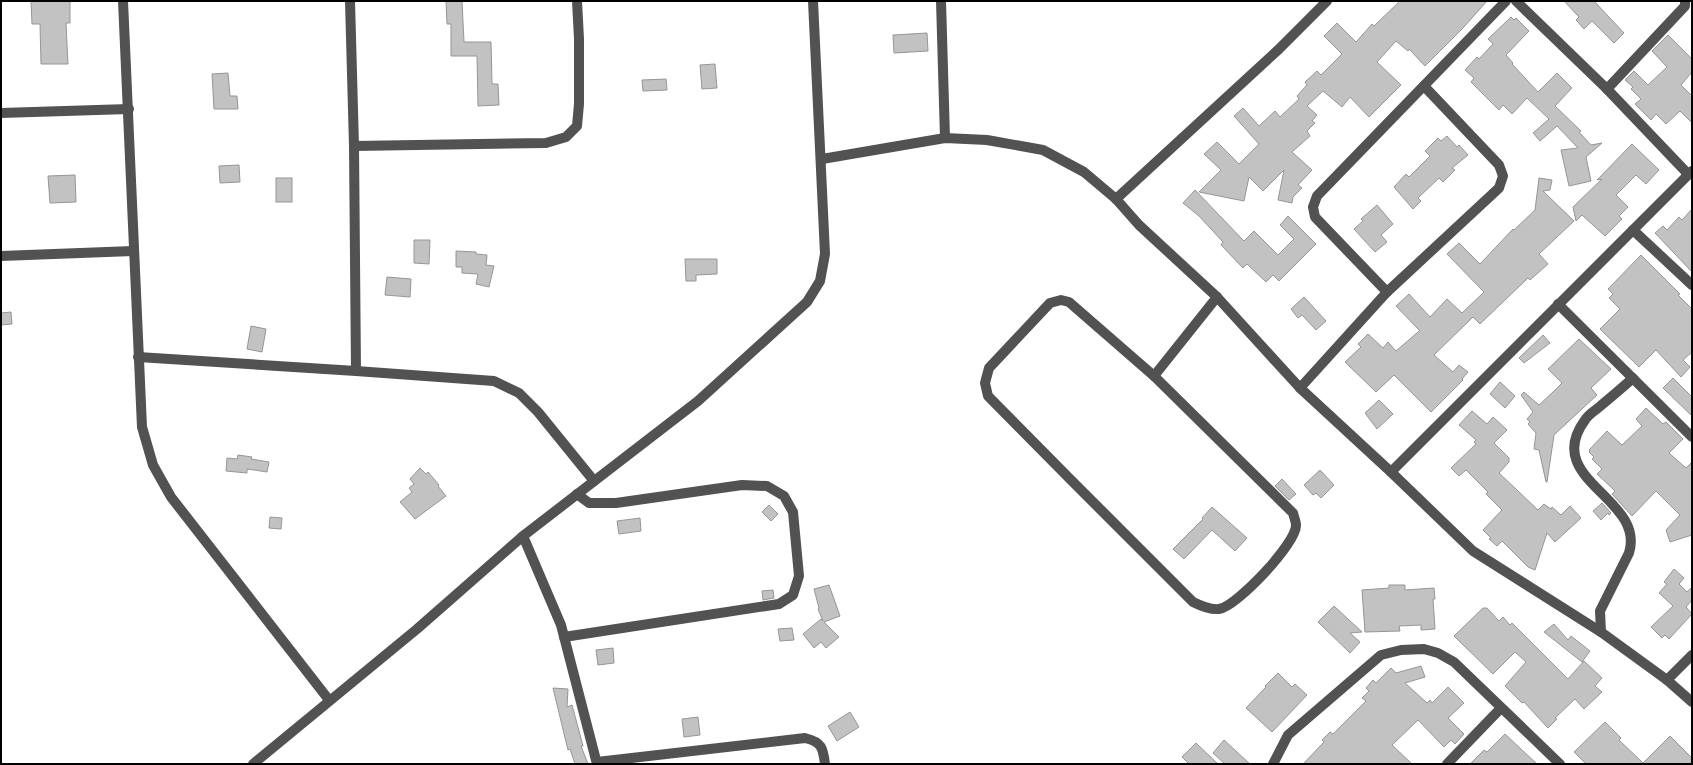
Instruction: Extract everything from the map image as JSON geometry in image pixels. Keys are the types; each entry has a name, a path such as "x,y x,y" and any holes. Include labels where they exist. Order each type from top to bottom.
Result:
{"street":[{"path":"123,1 142,428 153,465 171,497 329,700"},
{"path":"350,1 354,146 356,370"},
{"path":"354,146 546,143 566,137 577,126 579,104 579,39 577,1"},
{"path":"253,764 417,629 523,536 698,401 807,302 820,281 825,254 814,1"},
{"path":"941,1 945,138"},
{"path":"1116,199 1279,49 1327,1"},
{"path":"1387,292 1315,217 1313,207 1317,196 1506,1"},
{"path":"1391,472 1690,173 1607,89 1516,1"},
{"path":"1607,89 1684,6 1685,1"},
{"path":"1300,388 1387,292 1499,188 1503,176 1499,165 1424,86"},
{"path":"1,113 129,109"},
{"path":"822,159 945,138 987,140 1043,150 1084,172 1116,199 1139,225 1217,297 1300,388 1391,472 1473,551 1601,632 1667,680 1692,702"},
{"path":"1633,230 1692,285"},
{"path":"1,256 133,251"},
{"path":"1154,376 1217,297"},
{"path":"1061,300 1069,302 1154,376 1293,513 1296,526 1290,543 1276,561 1238,598 1221,609 1205,607 1193,602 988,396 985,382 989,368 1050,303 1061,300"},
{"path":"1558,304 1692,437"},
{"path":"138,357 356,370 494,381 519,393 538,412 594,481"},
{"path":"1601,632 1600,611 1632,544 1629,528 1619,511 1584,475 1577,463 1573,447 1578,432 1585,419 1633,378"},
{"path":"564,637 779,604 793,595 799,576 793,512 784,496 767,486 742,485 616,503 589,503 577,494"},
{"path":"523,536 561,625 597,763 805,738 815,740 823,749 825,764"},
{"path":"1273,764 1288,735 1381,655 1424,649 1438,653 1454,662 1560,764"},
{"path":"1667,680 1692,654"},
{"path":"1447,764 1501,708"}],"building":[{"path":"31,1 70,1 70,23 66,23 68,64 41,64 40,24 32,24"},
{"path":"446,1 462,1 464,42 491,42 492,84 498,84 499,105 478,106 477,56 451,56 451,24 447,24"},
{"path":"1400,1 1487,1 1463,28 1425,66 1409,49 1408,51 1396,41 1377,62 1401,85 1369,117 1350,97 1342,107 1323,91 1307,106 1317,115 1312,121 1315,123 1307,131 1310,136 1292,152 1312,170 1298,185 1302,188 1293,197 1292,203 1278,200 1284,170 1263,191 1249,177 1244,201 1199,192 1221,170 1204,154 1217,142 1239,164 1259,144 1234,116 1243,108 1259,126 1275,111 1280,117 1299,99 1297,96 1307,85 1305,82 1317,71 1321,75 1342,54 1324,36 1337,23 1356,42 1372,24 1374,26"},
{"path":"1564,1 1594,1 1624,33 1614,43 1592,21 1584,29 1576,20 1579,17"},
{"path":"1511,17 1514,20 1516,18 1529,31 1506,55 1513,63 1512,64 1538,92 1557,73 1572,88 1555,106 1581,131 1579,132 1591,145 1602,143 1586,157 1591,181 1569,186 1561,150 1578,148 1557,126 1540,141 1533,133 1549,119 1527,98 1512,114 1503,105 1499,110 1471,82 1474,78 1465,70 1477,57 1479,59 1493,44 1488,39"},
{"path":"927,33 928,51 894,53 893,35"},
{"path":"1668,35 1692,59 1692,72 1681,85 1692,96 1692,123 1680,111 1666,124 1656,114 1651,120 1635,104 1641,99 1631,89 1633,87 1625,80 1634,71 1648,85 1667,67 1652,51"},
{"path":"715,64 717,88 702,89 700,65"},
{"path":"228,73 230,96 237,96 238,109 214,109 212,74"},
{"path":"666,79 667,90 643,91 642,80"},
{"path":"1447,136 1457,147 1459,145 1468,155 1452,168 1455,170 1443,182 1439,178 1418,198 1421,201 1413,209 1394,187 1406,174 1409,177 1430,156 1425,151 1438,138 1441,141"},
{"path":"1632,144 1659,170 1646,184 1636,175 1616,195 1628,207 1619,216 1622,219 1605,236 1582,215 1576,221 1573,207 1602,179 1597,180"},
{"path":"239,165 240,182 220,183 219,166"},
{"path":"75,175 76,202 50,203 48,176"},
{"path":"276,178 292,178 292,202 276,202"},
{"path":"1539,178 1552,180 1550,190 1543,191 1574,221 1539,254 1548,264 1530,280 1528,278 1480,324 1473,317 1434,355 1453,372 1459,365 1468,372 1462,379 1463,380 1431,412 1394,375 1376,392 1345,362 1361,347 1358,344 1368,334 1383,348 1388,342 1396,351 1420,331 1396,306 1409,294 1430,317 1447,299 1462,313 1484,292 1447,254 1459,243 1480,264 1513,229 1514,230 1535,210"},
{"path":"1195,190 1244,241 1254,231 1278,255 1294,239 1280,225 1288,216 1316,244 1279,281 1273,275 1266,282 1247,264 1243,268 1221,245 1223,242 1199,216 1183,203"},
{"path":"1377,205 1393,224 1381,235 1387,242 1375,252 1354,229 1363,221 1361,219"},
{"path":"1692,209 1692,272 1655,233 1663,226 1667,230 1679,217 1682,220"},
{"path":"414,240 430,240 429,264 414,263"},
{"path":"456,251 476,252 476,254 487,255 486,265 494,266 489,287 476,284 478,274 462,273 462,267 456,267"},
{"path":"1641,255 1680,294 1678,295 1692,309 1692,352 1683,360 1690,367 1681,377 1656,350 1639,367 1600,329 1620,309 1609,298 1613,294 1608,289"},
{"path":"685,259 717,259 717,274 696,275 696,281 686,281"},
{"path":"387,277 411,279 410,297 385,295"},
{"path":"1304,297 1326,321 1316,330 1302,315 1298,318 1291,309"},
{"path":"11,312 12,324 1,325 1,313"},
{"path":"251,326 266,329 262,352 247,349"},
{"path":"1543,335 1550,343 1524,363 1519,358"},
{"path":"1579,339 1611,369 1591,388 1597,395 1554,435 1546,482 1539,450 1534,449 1536,433 1528,424 1530,422 1527,419 1533,412 1521,395 1524,392 1539,405 1553,392 1562,383 1548,369"},
{"path":"1673,378 1692,397 1692,416 1663,388"},
{"path":"1500,382 1515,396 1505,408 1490,394"},
{"path":"1379,400 1393,414 1377,429 1365,413"},
{"path":"1646,408 1663,424 1666,422 1683,439 1669,453 1686,468 1692,462 1692,535 1670,542 1666,530 1680,515 1656,491 1632,516 1612,494 1615,491 1597,474 1602,469 1592,459 1594,457 1589,452 1589,450 1607,431 1622,445 1642,426 1636,419"},
{"path":"1472,411 1487,424 1493,417 1507,430 1494,443 1509,458 1509,462 1499,473 1538,510 1544,504 1551,509 1552,507 1561,515 1570,506 1581,518 1555,542 1547,533 1535,570 1528,567 1502,541 1497,546 1489,539 1491,538 1483,530 1502,510 1486,494 1488,492 1466,470 1459,476 1451,468 1476,444 1474,442 1476,440 1459,425"},
{"path":"238,455 269,462 267,472 247,469 247,473 226,471 227,458 237,459"},
{"path":"420,468 426,474 428,472 446,496 415,519 400,502 412,492 409,488 414,484 410,479"},
{"path":"1320,470 1334,485 1321,498 1316,493 1313,495 1304,485"},
{"path":"1282,479 1296,494 1289,500 1275,486"},
{"path":"1602,503 1611,513 1609,515 1608,513 1601,520 1593,511"},
{"path":"769,505 778,514 771,521 762,512"},
{"path":"1212,507 1247,538 1235,551 1212,530 1184,559 1173,549 1203,519 1202,518"},
{"path":"270,517 282,518 281,529 269,528"},
{"path":"640,518 641,531 619,534 617,521"},
{"path":"1674,569 1684,578 1679,584 1687,592 1692,587 1692,600 1686,607 1692,614 1669,639 1665,635 1662,638 1651,627 1673,606 1659,593 1667,584 1664,582"},
{"path":"829,585 840,616 824,622 839,637 826,648 821,642 814,648 803,634 821,619 823,621 818,609 814,589"},
{"path":"1389,585 1405,585 1405,590 1434,588 1435,599 1433,599 1435,629 1421,630 1421,625 1399,626 1400,631 1365,632 1362,590 1389,588"},
{"path":"773,590 774,598 763,600 762,591"},
{"path":"1334,606 1362,632 1350,633 1360,642 1350,653 1318,622"},
{"path":"1483,608 1487,608 1499,621 1503,617 1510,625 1512,623 1568,679 1584,661 1602,678 1595,686 1602,692 1584,709 1575,699 1555,718 1557,719 1548,728 1524,702 1522,703 1505,686 1526,662 1515,652 1493,674 1454,636"},
{"path":"1554,624 1568,640 1571,636 1590,651 1582,662 1544,632"},
{"path":"792,628 794,640 780,641 778,629"},
{"path":"613,648 614,663 598,665 596,650"},
{"path":"1421,666 1425,677 1405,683 1427,703 1430,700 1432,703 1448,687 1464,703 1448,718 1464,734 1455,744 1451,740 1444,747 1418,720 1392,745 1412,764 1303,764 1324,742 1322,740 1330,732 1333,734 1366,701 1362,698 1369,691 1366,688 1373,680 1376,683 1391,668 1396,673"},
{"path":"1278,673 1292,687 1295,684 1307,695 1272,732 1246,708"},
{"path":"553,688 568,689 567,707 572,705 583,746 581,746 588,764 575,764 570,749 568,750"},
{"path":"850,712 859,727 837,741 828,726"},
{"path":"698,717 700,735 684,737 682,719"},
{"path":"1605,722 1621,738 1619,740 1643,763 1670,736 1692,758 1692,764 1586,764 1574,752"},
{"path":"1505,734 1537,764 1470,764 1484,750 1487,752"},
{"path":"1224,740 1250,764 1225,764 1213,753"},
{"path":"1196,743 1218,764 1189,764 1182,757"}]}
